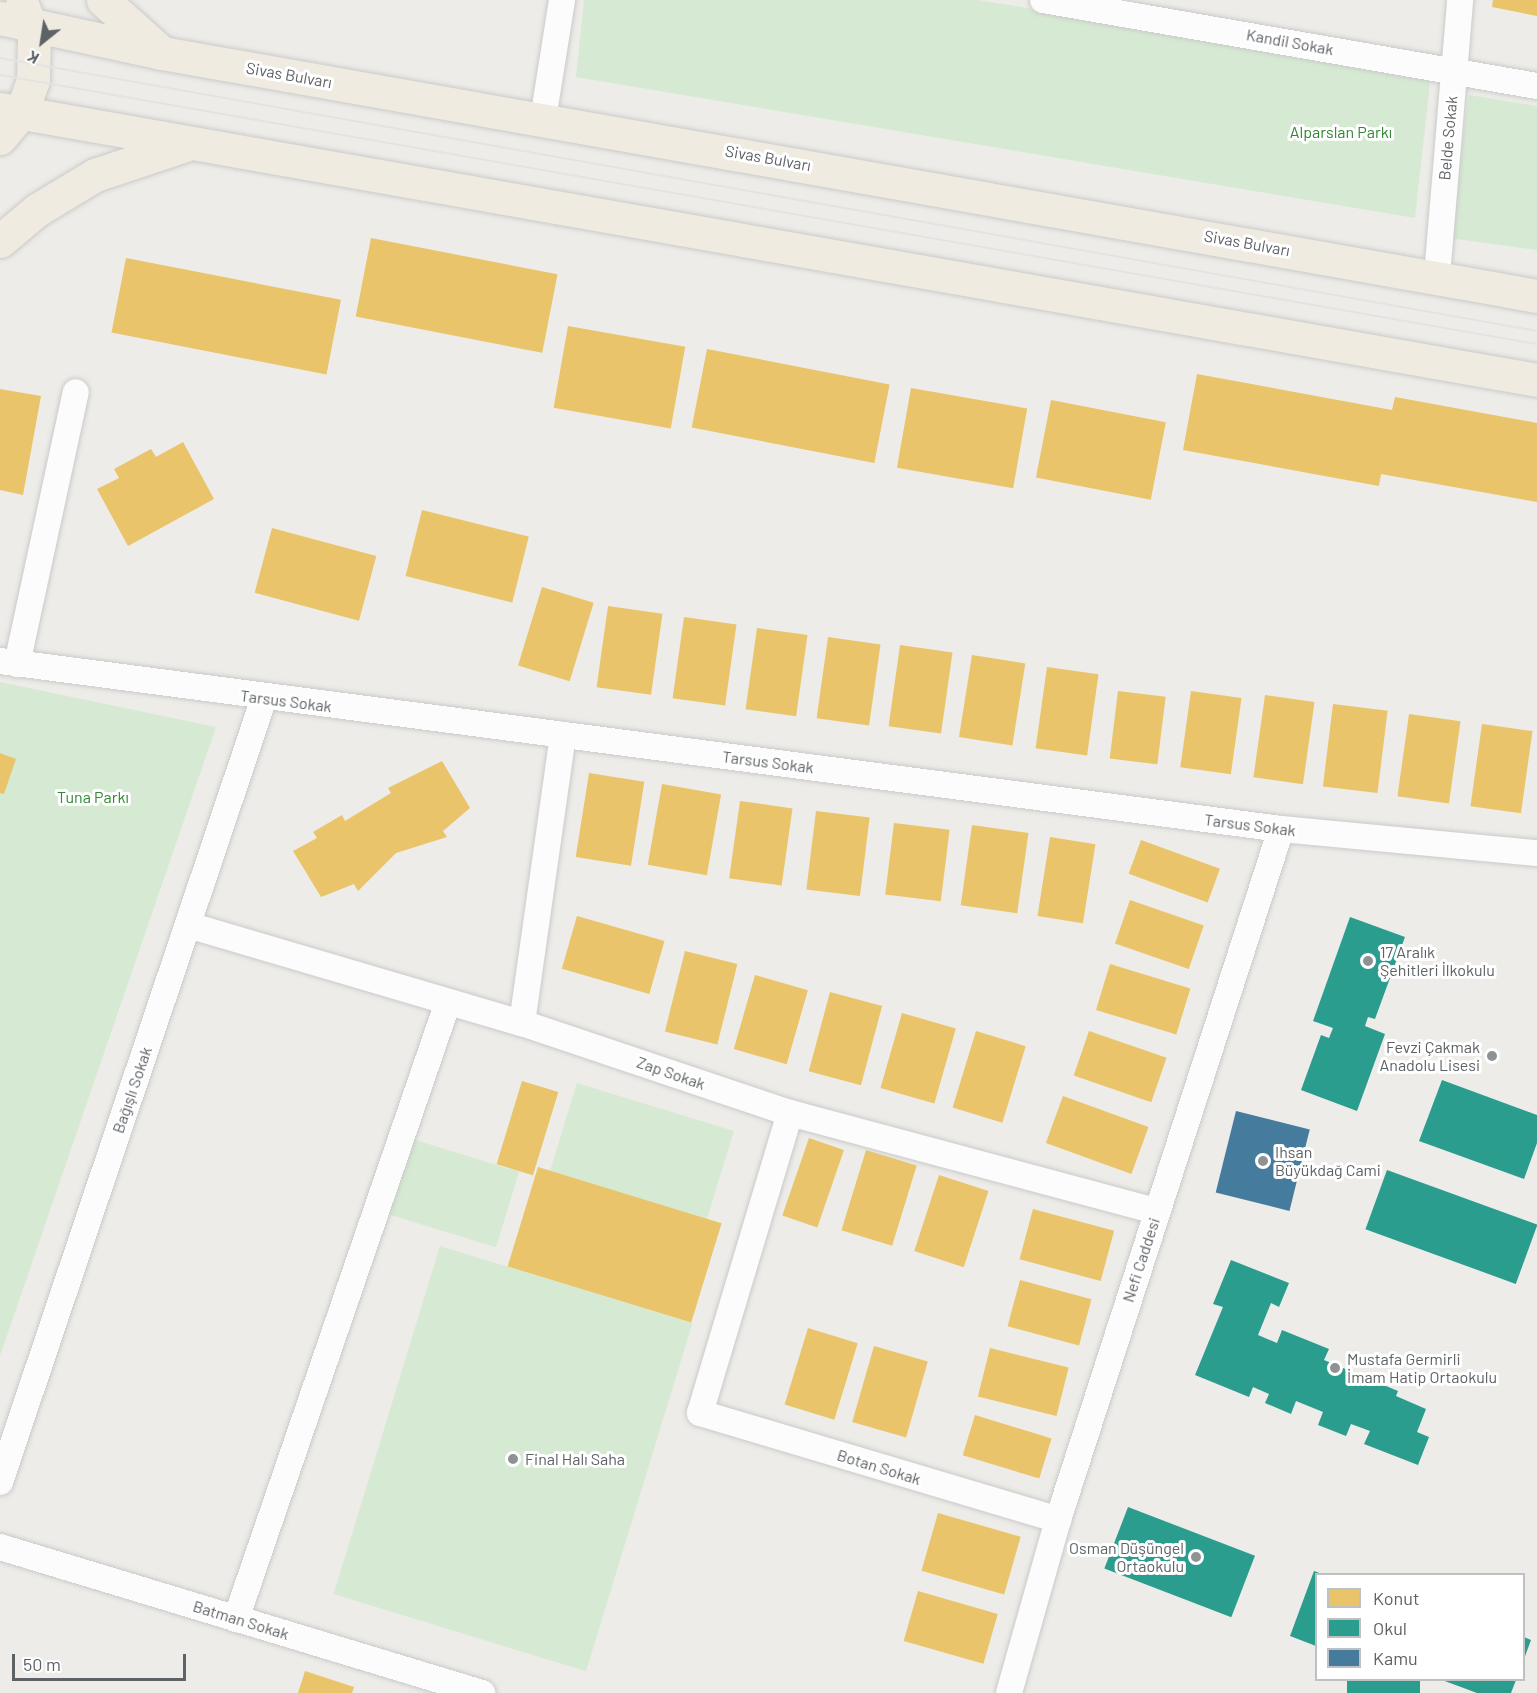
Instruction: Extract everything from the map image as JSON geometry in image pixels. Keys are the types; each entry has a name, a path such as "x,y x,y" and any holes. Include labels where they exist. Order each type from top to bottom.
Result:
{"highway":[{"path":"103,0 162,53"},
{"path":"0,138 10,111 35,65 16,13"},
{"name":"Sivas Bulvarı","path":"16,13 162,53 1437,276 1537,296"},
{"path":"10,111 198,142 1537,380"},
{"path":"0,241 37,210 95,175 198,142"}],"street":[{"path":"543,119 562,0"},
{"name":"Kandil Sokak","path":"1043,0 1537,86"},
{"name":"Belde Sokak","path":"1437,276 1460,0"},
{"path":"9,662 76,392"},
{"name":"Tarsus Sokak","path":"9,662 264,698 1281,829 1537,854"},
{"name":"Bağışlı Sokak","path":"0,1482 264,698"},
{"path":"522,1023 563,735"},
{"name":"Nefi Caddesi","path":"1009,1693 1058,1520 1281,829"},
{"name":"Zap Sokak","path":"188,925 522,1023 790,1113 1157,1211"},
{"path":"237,1619 448,1002"},
{"name":"Botan Sokak","path":"790,1113 700,1413 1058,1520"},
{"name":"Batman Sokak","path":"0,1547 482,1693"}],"green space":[{"name":"Alparslan Parkı","path":"584,0 978,0 1431,74 1415,218 576,77"},
{"path":"1469,95 1537,106 1537,250 1449,238"},
{"name":"Tuna Parkı","path":"0,682 216,727 0,1356"},
{"path":"577,1083 734,1131 707,1219 550,1171"},
{"path":"412,1139 519,1172 496,1247 389,1215"},
{"name":"Final Halı Saha","path":"440,1246 692,1323 586,1671 334,1594"}],"building: Konut":[{"path":"1493,0 1537,0 1537,16 1492,7"},
{"path":"371,238 558,274 542,353 356,317"},
{"path":"126,258 341,300 326,374 111,333"},
{"path":"568,326 685,347 671,428 554,408"},
{"path":"707,349 890,384 874,463 692,428"},
{"path":"1197,374 1392,410 1395,397 1537,423 1537,502 1381,474 1379,486 1183,450"},
{"path":"911,388 1027,408 1013,488 897,468"},
{"path":"0,389 41,396 23,495 0,490"},
{"path":"1051,400 1166,422 1151,500 1036,478"},
{"path":"183,442 214,499 128,546 97,489 119,478 114,469 151,449 156,457"},
{"path":"422,510 529,537 512,603 406,576"},
{"path":"272,528 376,556 359,621 255,593"},
{"path":"542,587 594,603 570,681 518,665"},
{"path":"608,606 662,614 651,695 597,687"},
{"path":"684,617 736,624 725,706 673,698"},
{"path":"757,628 808,635 796,716 746,709"},
{"path":"828,637 880,644 869,726 817,718"},
{"path":"900,645 952,652 941,734 889,726"},
{"path":"972,655 1025,663 1012,745 959,737"},
{"path":"1047,667 1098,674 1087,755 1036,748"},
{"path":"1118,691 1166,697 1157,764 1110,758"},
{"path":"1191,691 1242,698 1231,774 1180,767"},
{"path":"1265,695 1315,702 1303,784 1253,777"},
{"path":"1333,704 1388,711 1377,793 1323,786"},
{"path":"1409,714 1460,721 1449,803 1397,796"},
{"path":"1482,724 1533,731 1521,813 1470,806"},
{"path":"0,753 16,759 4,794 0,793"},
{"path":"442,761 470,808 443,831 447,837 396,853 358,891 354,884 321,897 293,851 317,838 313,832 342,815 345,821 391,793 388,788"},
{"path":"589,773 644,782 631,866 576,857"},
{"path":"662,784 721,794 707,875 648,865"},
{"path":"740,801 792,808 782,886 729,878"},
{"path":"816,811 870,818 860,896 806,889"},
{"path":"894,823 950,830 941,901 885,894"},
{"path":"972,825 1028,833 1017,913 961,905"},
{"path":"1050,837 1095,844 1083,923 1037,916"},
{"path":"1141,840 1220,869 1208,903 1129,874"},
{"path":"1130,900 1204,925 1189,969 1115,943"},
{"path":"577,916 664,941 649,994 562,969"},
{"path":"685,951 737,964 717,1045 665,1032"},
{"path":"1110,964 1190,989 1176,1034 1096,1010"},
{"path":"755,975 808,990 787,1064 734,1049"},
{"path":"830,992 882,1006 861,1085 809,1071"},
{"path":"902,1013 956,1028 934,1103 881,1088"},
{"path":"976,1031 1026,1046 1002,1123 953,1108"},
{"path":"1089,1031 1167,1058 1151,1102 1074,1075"},
{"path":"522,1081 558,1092 533,1175 497,1164"},
{"path":"1063,1096 1149,1127 1131,1174 1046,1143"},
{"path":"809,1138 844,1150 817,1228 782,1216"},
{"path":"866,1150 917,1165 892,1246 841,1230"},
{"path":"538,1167 722,1223 691,1323 508,1266"},
{"path":"939,1175 988,1191 964,1267 914,1251"},
{"path":"1033,1209 1114,1231 1101,1281 1020,1259"},
{"path":"1020,1280 1091,1299 1079,1346 1008,1326"},
{"path":"808,1328 858,1343 834,1420 785,1405"},
{"path":"874,1346 928,1361 906,1437 852,1422"},
{"path":"990,1348 1069,1368 1056,1416 978,1397"},
{"path":"975,1415 1052,1438 1039,1479 963,1455"},
{"path":"938,1513 1021,1537 1004,1594 921,1571"},
{"path":"918,1591 998,1614 983,1664 904,1641"},
{"path":"305,1671 354,1687 352,1693 298,1693"}],"building: Okul":[{"path":"1350,917 1405,937 1375,1019 1368,1017 1365,1026 1385,1034 1357,1111 1301,1090 1321,1035 1329,1038 1333,1028 1313,1021"},
{"path":"1442,1080 1537,1115 1537,1143 1524,1179 1419,1141"},
{"path":"1387,1170 1537,1225 1516,1284 1365,1229"},
{"path":"1231,1260 1289,1283 1279,1307 1271,1303 1258,1335 1277,1343 1282,1330 1329,1349 1324,1360 1398,1391 1396,1396 1426,1409 1417,1432 1429,1437 1418,1465 1364,1444 1370,1431 1351,1424 1346,1436 1318,1425 1323,1412 1296,1401 1291,1414 1265,1403 1269,1394 1253,1387 1249,1397 1195,1375 1223,1307 1213,1304"},
{"path":"1128,1507 1255,1556 1231,1617 1104,1569"},
{"path":"1314,1571 1319,1573 1315,1573 1315,1646 1290,1636"},
{"path":"1525,1637 1531,1640 1525,1656"},
{"path":"1347,1681 1420,1681 1420,1693 1347,1693"},
{"path":"1445,1681 1516,1681 1511,1693 1477,1693"}],"building: Kamu":[{"name":"Ihsan Büyükdağ Cami","path":"1236,1111 1310,1129 1289,1211 1216,1193"}],"tram line":[{"path":"0,58 1537,331"},
{"path":"0,75 1537,344"}],"place":[{"name":"17 Aralık Şehitleri İlkokulu","path":"1368,961"},
{"name":"Fevzi Çakmak Anadolu Lisesi","path":"1492,1056"},
{"name":"Ihsan Büyükdağ Cami","path":"1263,1161"},
{"name":"Mustafa Germirli İmam Hatip Ortaokulu","path":"1335,1368"},
{"name":"Final Halı Saha","path":"513,1459"},
{"name":"Osman Düşüngel Ortaokulu","path":"1196,1557"}]}
